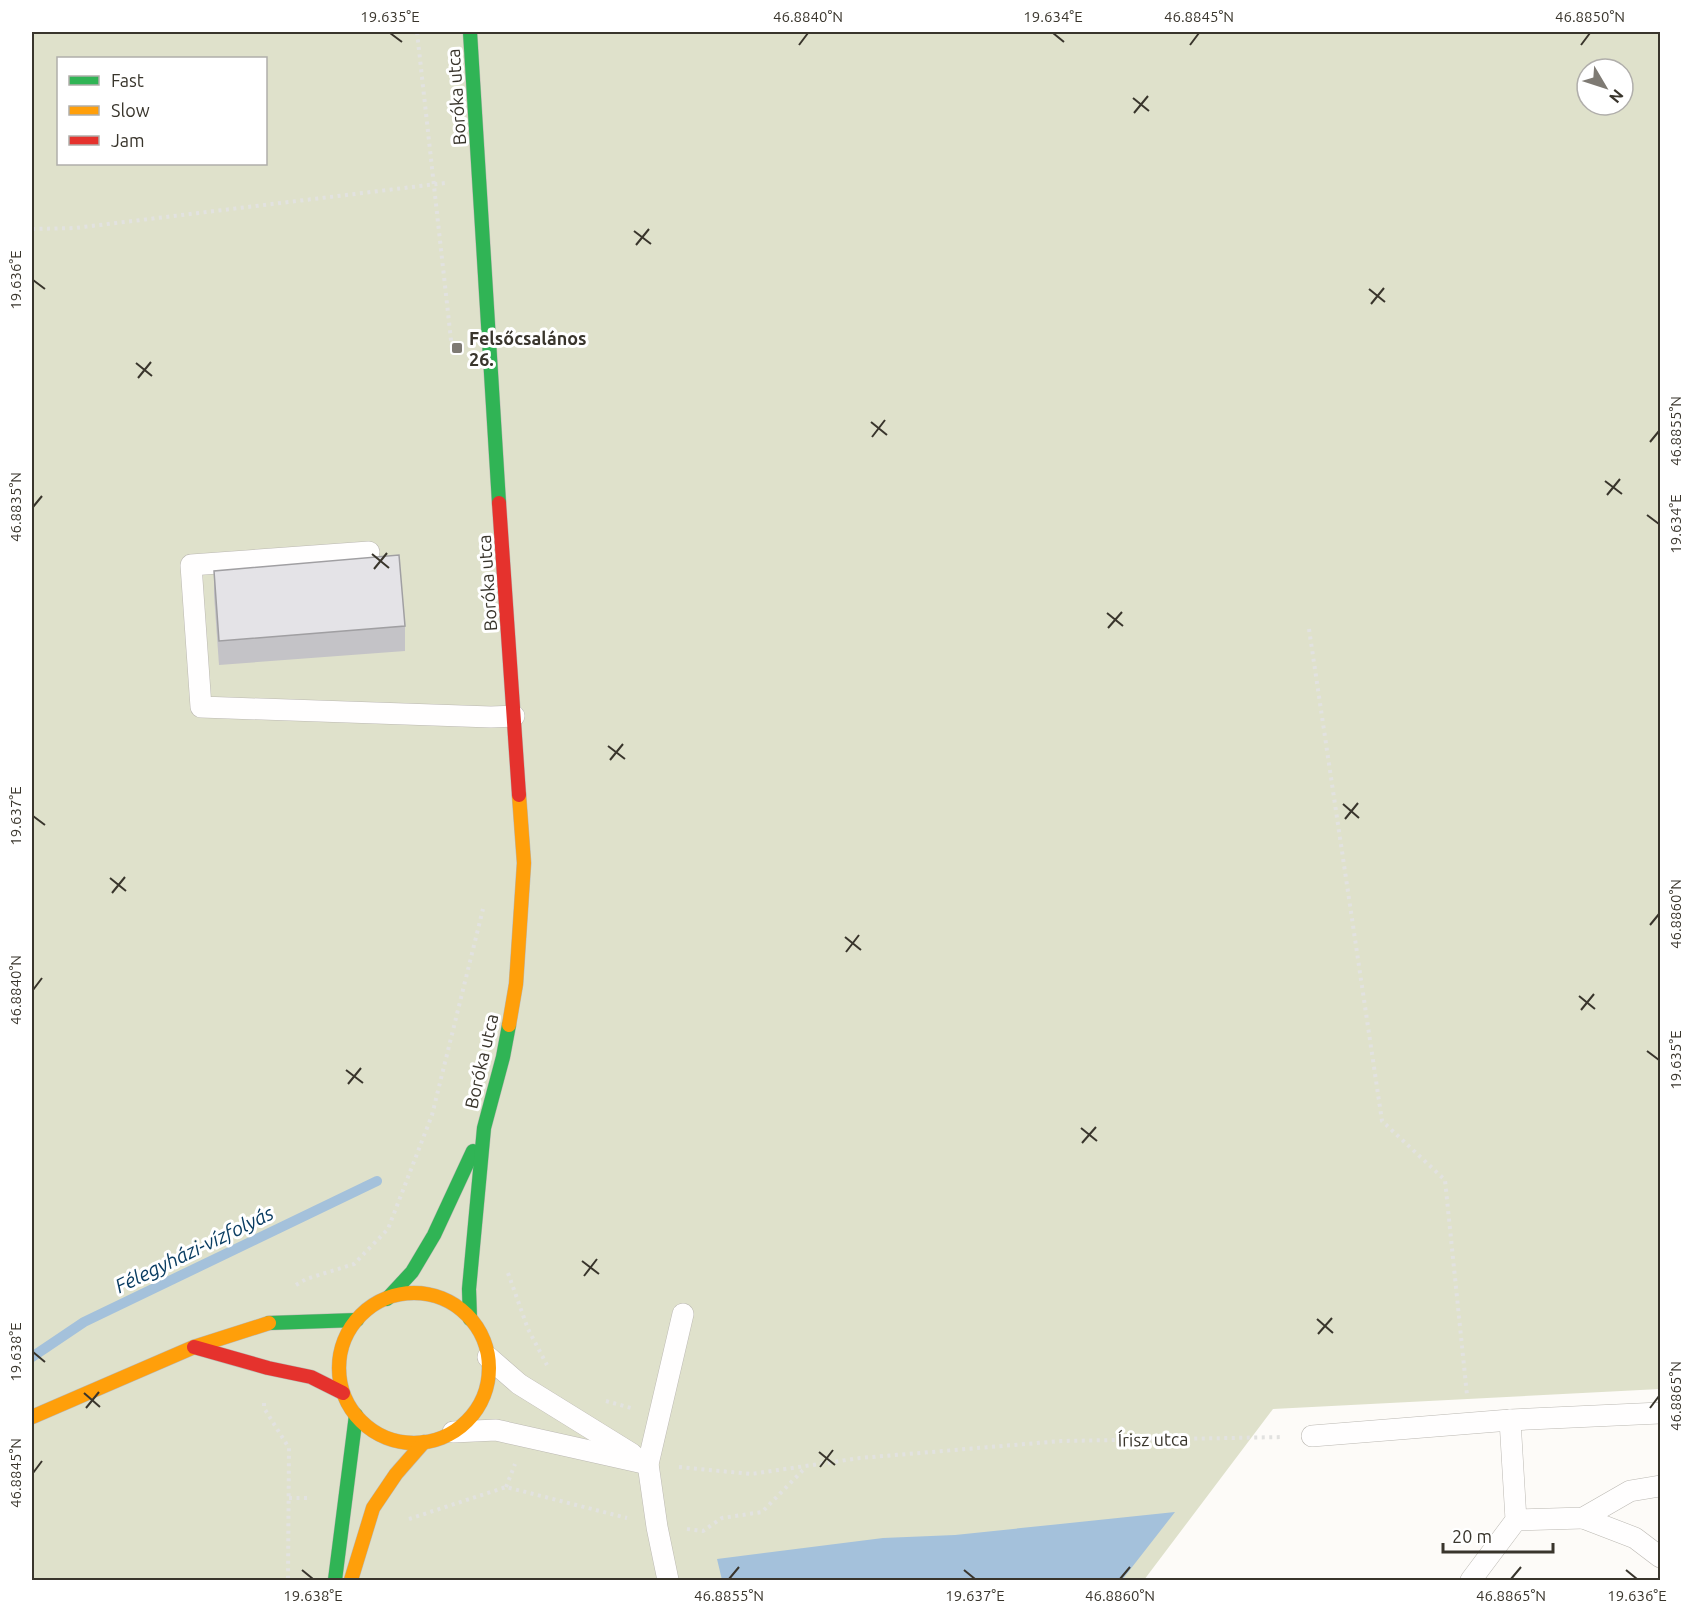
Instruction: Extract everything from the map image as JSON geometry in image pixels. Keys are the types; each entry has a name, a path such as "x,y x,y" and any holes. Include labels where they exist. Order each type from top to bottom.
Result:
{"street":[{"name":"Boróka utca","path":"470,32 524,863 516,984 502,1057 484,1128 469,1289 470,1319"},
{"name":"Boróka utca","path":"387,1299 412,1272 434,1235 484,1128"},
{"path":"409,1294 432,1295 453,1304 470,1319 482,1337 488,1358 487,1382 472,1416 453,1432 439,1439 411,1443 386,1438 356,1416 343,1393 339,1368 340,1355 349,1330 375,1304 409,1294"},
{"path":"32,1417 194,1347 267,1323 357,1320"},
{"path":"194,1347 268,1368 311,1377 343,1393"},
{"path":"335,1581 356,1416"},
{"path":"351,1581 373,1508 396,1474 424,1442"}],"lane":[{"path":"369,552 191,565 201,707 514,716"},
{"path":"668,1581 648,1464 683,1314"},
{"path":"488,1358 519,1384 648,1464"},
{"path":"1312,1436 1510,1420 1660,1413"},
{"path":"1472,1581 1516,1520 1510,1420"},
{"path":"453,1432 496,1431 648,1464"},
{"path":"1583,1518 1630,1491 1660,1486"},
{"path":"1516,1520 1583,1518 1635,1538 1660,1557"}],"path":[{"path":"32,229 75,228 479,178"},
{"path":"1309,629 1382,1121 1445,1180 1470,1423"},
{"path":"267,1323 275,1297 306,1279 354,1264 388,1229 432,1115 484,906"},
{"path":"388,1229 434,1235"},
{"path":"472,1249 505,1268 528,1329 548,1367"},
{"path":"268,1368 264,1408 289,1448 288,1581"},
{"path":"597,1397 660,1417"},
{"name":"Írisz utca","path":"648,1464 751,1474 860,1458 1061,1441 1312,1436"},
{"path":"373,1508 405,1520 506,1487 657,1527 703,1531 722,1518 762,1512 806,1467"},
{"path":"290,1498 344,1499"}],"green space":[{"path":"32,32 1660,32 1660,1389 1273,1409 1144,1580 32,1580"}],"water":[{"path":"1175,1512 1122,1580 722,1580 717,1559 883,1538 955,1535"}],"building":[{"path":"399,555 405,626 219,641 214,571"}],"waterway":[{"name":"Félegyházi-vízfolyás","path":"32,1357 84,1322 377,1181"}],"traffic: fast":[{"path":"470,32 499,503"},
{"path":"470,1319 469,1289 484,1128 509,1025"},
{"path":"387,1299 412,1272 434,1235 473,1151"},
{"path":"269,1323 357,1320"},
{"path":"335,1580 356,1415"}],"traffic: slow":[{"path":"509,1025 516,984 524,863 519,795"},
{"path":"414,1293 443,1299 467,1315 483,1339 489,1368 483,1397 467,1421 443,1437 414,1443 385,1437 361,1421 345,1397 339,1368 345,1339 361,1315 385,1299 414,1293"},
{"path":"32,1417 194,1347 269,1323"},
{"path":"351,1580 373,1508 396,1474 424,1442"}],"traffic: jam":[{"path":"499,503 519,795"},
{"path":"194,1347 268,1368 311,1377 343,1393"}],"place":[{"name":"Felsőcsalános 26.","path":"457,348"}]}
